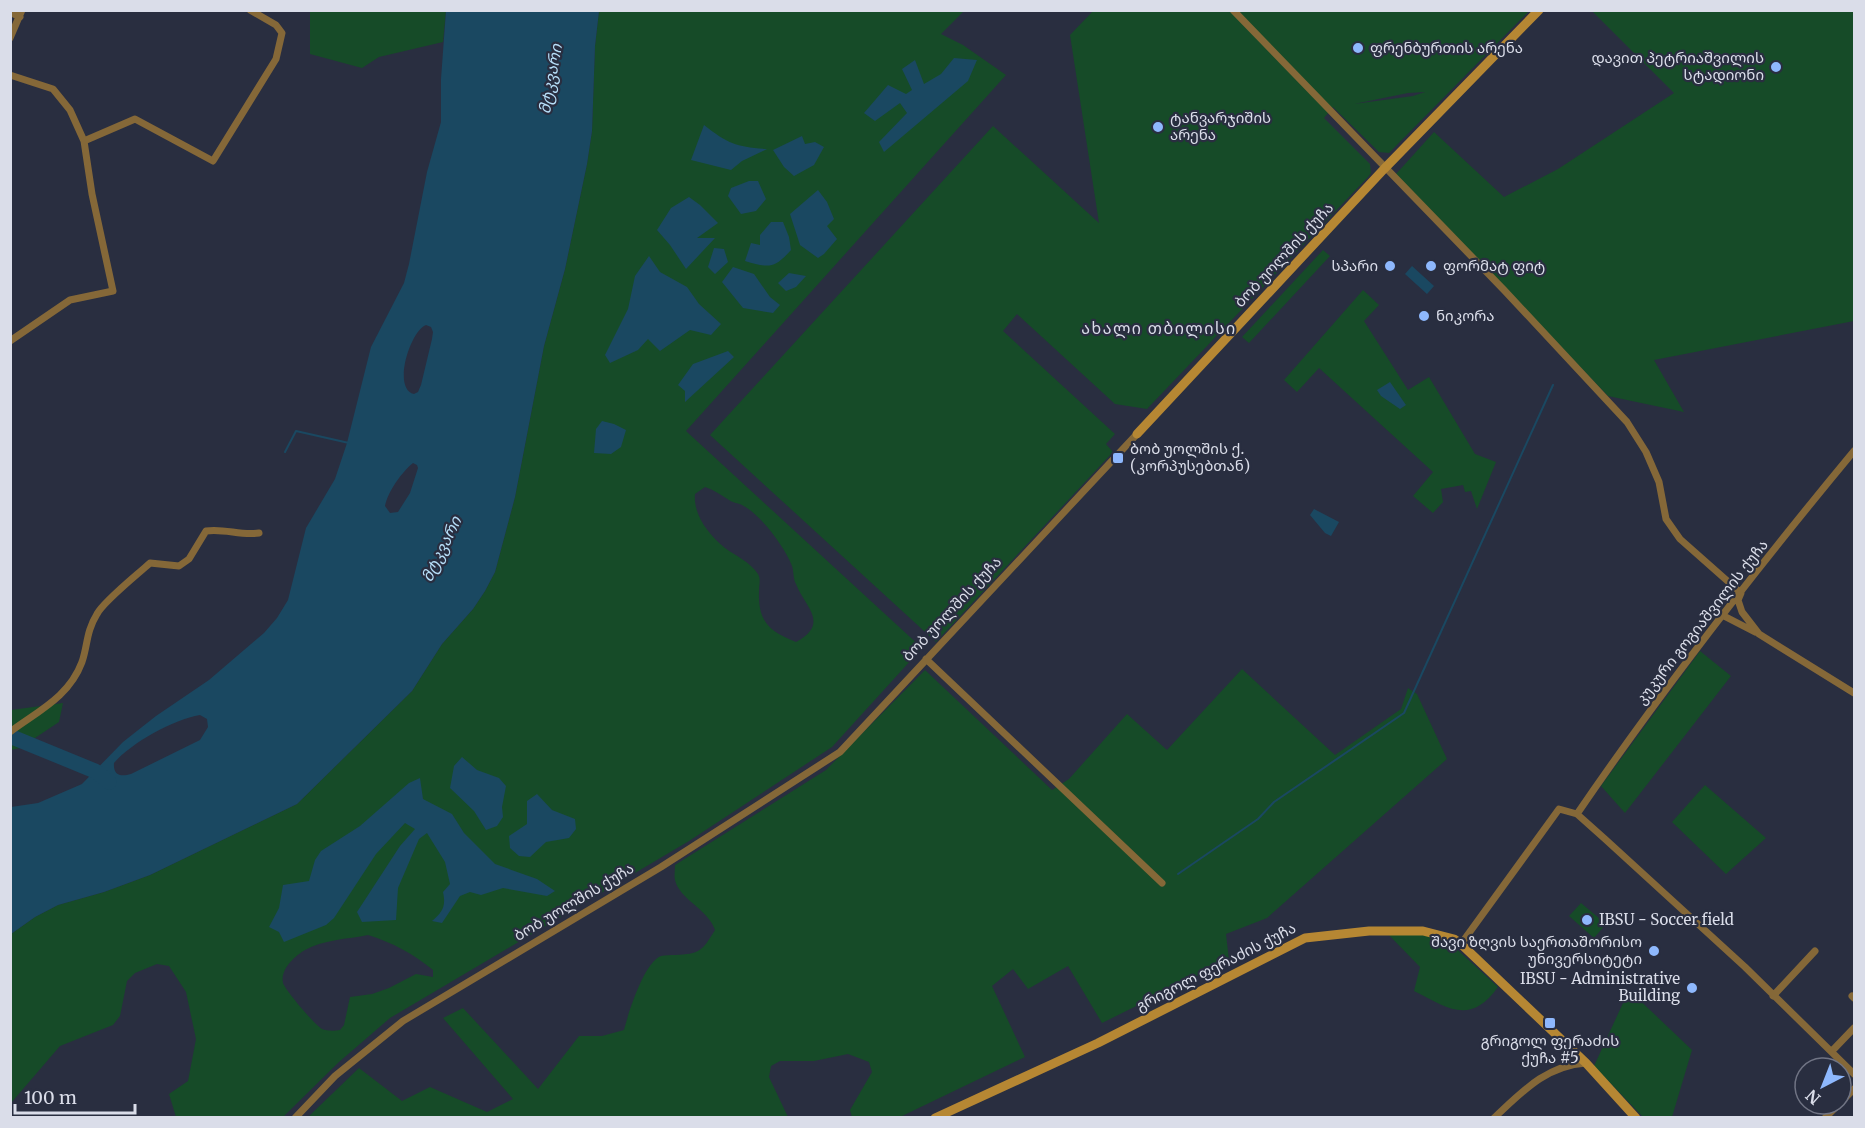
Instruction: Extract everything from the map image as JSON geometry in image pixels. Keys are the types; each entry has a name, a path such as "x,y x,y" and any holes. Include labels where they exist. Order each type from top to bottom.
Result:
{"street":[{"path":"84,141 135,119 213,161 276,59 282,33 276,25 250,10"},
{"path":"1233,10 1384,169 1504,290 1627,422 1646,452 1655,472 1666,519 1680,539 1741,593 1738,600 1742,612 1759,634"},
{"name":"ბობ უოლშის ქუჩა","path":"296,1118 335,1076 403,1021 661,867 840,752 1384,169 1539,10"},
{"path":"10,12 21,14 10,38"},
{"path":"10,75 53,89 69,110 84,141 92,194 113,291 70,300 10,341"},
{"name":"კუკური გოგიაშვილის ქუჩა","path":"1577,814 1626,742 1722,615 1854,451"},
{"path":"10,732 49,706 65,692 81,662 88,630 98,611 150,563 178,566 189,559 206,531 218,529 247,535 259,533"},
{"path":"1722,615 1759,634 1854,693"},
{"path":"926,659 1162,883"},
{"path":"1461,944 1559,809 1577,814 1736,959 1854,1074"},
{"name":"გრიგოლ ფერაძის ქუჩა","path":"936,1118 1098,1043 1305,938 1369,931 1423,931 1454,939 1586,1064 1635,1118"},
{"path":"1773,996 1815,951"},
{"path":"1832,1051 1854,1028"},
{"path":"1494,1118 1533,1082 1568,1065 1586,1064"}],"green space":[{"path":"961,10 963,12 941,34 963,45 1006,75 686,431 922,648 832,747 689,841 390,1018 339,1062 283,1117 176,1117 169,1094 188,1081 196,1039 186,992 169,966 157,964 135,973 127,981 120,1016 113,1025 60,1046 11,1103 11,934 35,917 58,905 104,892 150,875 297,804 412,691 442,644 473,609 485,591 495,572 515,497 544,346 565,269 587,164 592,131 595,46 599,11","holes":["705,487 749,509 764,523 784,550 792,566 795,582 809,607 813,621 812,628 796,642 772,629 763,618 759,602 759,578 755,570 719,543 703,524 699,517 695,494","368,935 418,958 433,970 433,977 416,974 372,994 350,997 344,1025 340,1030 322,1029 285,987 283,978 286,968 297,956 312,947"]},
{"path":"310,11 446,11 443,42 379,57 362,68 310,54"},
{"path":"1093,11 1529,11 1389,153 1379,152 1333,107 1324,118 1370,164 1371,173 1147,409 1115,404 1017,314 1003,331 1115,434 1106,444 1113,452 936,642 710,435 993,126 1099,223 1070,35","holes":["1425,92 1413,96 1354,104 1408,93"]},
{"path":"1592,11 1854,11 1854,321 1654,360 1684,412 1608,396 1396,174 1434,132 1504,197 1558,169 1674,93"},
{"path":"1323,250 1330,256 1249,343 1242,337"},
{"path":"1363,290 1379,305 1364,321 1408,390 1429,377 1475,454 1496,462 1477,509 1471,491 1465,492 1463,485 1441,489 1443,502 1433,513 1413,496 1433,472 1319,368 1297,392 1284,380"},
{"path":"1700,651 1731,676 1625,813 1601,786"},
{"path":"1242,669 1335,755 1401,709 1408,688 1417,694 1447,759 1267,918 1226,934 1229,960 1102,1023 1068,966 1028,989 1013,969 992,986 1025,1057 900,1117 852,1117 850,1110 872,1072 869,1062 848,1054 814,1061 780,1061 771,1066 769,1077 788,1117 307,1118 359,1068 402,1101 430,1087 487,1112 513,1099 443,1018 463,1008 538,1089 579,1036 602,1036 624,1030 638,989 655,960 661,956 700,950 715,930 706,916 678,887 675,865 826,770 925,670 1052,790 1069,779 1127,714 1167,750"},
{"path":"63,703 59,722 20,748 11,750 11,710"},
{"path":"1705,785 1766,838 1726,874 1672,822"},
{"name":"IBSU - Soccer field","path":"1581,903 1606,924 1594,938 1569,916"},
{"path":"1385,931 1428,934 1449,942 1498,987 1488,999 1468,1010 1458,1010 1438,1003 1414,991 1420,967"},
{"path":"1629,990 1692,1050 1672,1117 1643,1117 1594,1066"}],"water":[{"name":"მტკვარი","path":"446,11 599,11 595,46 592,131 587,164 565,269 544,346 515,497 495,572 473,609 442,644 412,691 297,804 150,875 104,892 58,905 35,917 11,934 11,807 38,803 82,784 123,742 209,680 264,633 288,600 306,528 335,479 347,443 371,347 404,283 427,172 441,122 441,79","holes":["426,325 431,327 432,339 421,385 418,392 414,394 408,390 404,382 406,360 414,338","413,463 418,468 410,493 398,512 390,513 385,506 389,494","200,715 207,719 208,727 200,740 131,774 116,773 114,763 131,748 166,727"]},
{"path":"954,58 977,60 968,81 884,152 879,142 907,113 900,103 875,121 864,113 888,85 906,94 912,90 902,69 915,60 924,84 941,74"},
{"path":"704,125 733,143 767,149 742,161 731,170 691,160"},
{"path":"802,136 805,144 815,142 824,147 814,165 794,176 784,167 773,150"},
{"path":"749,181 758,181 766,199 756,211 741,214 728,196 731,188"},
{"path":"818,190 827,202 834,219 827,226 837,239 818,258 800,245 790,214"},
{"path":"689,197 718,223 697,238 715,238 686,269 657,230 671,208"},
{"path":"771,222 783,222 791,250 780,261 771,265 745,261 751,243 760,245 760,235"},
{"path":"714,248 724,249 728,262 715,274 708,267"},
{"path":"649,256 660,272 687,287 699,304 721,324 711,335 690,330 660,351 648,339 638,350 610,363 605,355 628,309 635,276"},
{"path":"1412,266 1434,286 1427,294 1405,274"},
{"path":"733,267 754,274 770,297 780,305 773,313 743,308 722,282"},
{"path":"789,273 806,276 796,287 786,291 778,283"},
{"path":"728,351 734,357 685,402 685,391 678,385 693,364"},
{"path":"1390,382 1406,405 1400,409 1381,396 1377,390"},
{"path":"602,421 626,430 621,447 611,454 594,453 596,429"},
{"path":"1314,509 1339,522 1331,536 1325,533 1310,515"},
{"path":"462,757 477,770 499,778 506,786 502,807 503,817 497,826 486,830 474,811 450,788 454,766"},
{"path":"420,778 423,799 452,814 464,833 495,864 537,879 555,891 547,896 503,888 481,895 470,892 460,896 442,923 432,921 443,908 443,892 450,884 445,862 427,833 419,839 398,888 396,920 362,922 357,912 400,846 415,829 405,823 376,854 334,918 326,925 284,942 279,932 269,927 279,908 283,885 309,881 315,860 321,851 360,826 409,783"},
{"path":"537,794 552,810 575,819 576,829 569,838 546,842 530,857 519,856 510,848 509,836 527,824 527,801"}],"waterway":[{"path":"1178,874 1258,819 1274,802 1404,713 1553,385"},
{"path":"285,452 296,431 349,443"},
{"path":"12,737 95,771 109,782"}],"place":[{"name":"ფრენბურთის არენა","path":"1358,48"},
{"name":"დავით პეტრიაშვილის სტადიონი","path":"1776,67"},
{"name":"ტანვარჯიშის არენა","path":"1158,127"},
{"name":"სპარი","path":"1390,266"},
{"name":"ფორმატ ფიტ","path":"1431,266"},
{"name":"ნიკორა","path":"1424,316"},
{"name":"ბობ უოლშის ქ. (კორპუსებთან)","path":"1118,458"},
{"name":"IBSU - Soccer field","path":"1587,920"},
{"name":"შავი ზღვის საერთაშორისო უნივერსიტეტი","path":"1654,951"},
{"name":"IBSU - Administrative Building","path":"1692,988"},
{"name":"გრიგოლ ფერაძის ქუჩა #5","path":"1550,1023"}],"district":[{"name":"ახალი თბილისი","path":"1159,328"}]}
